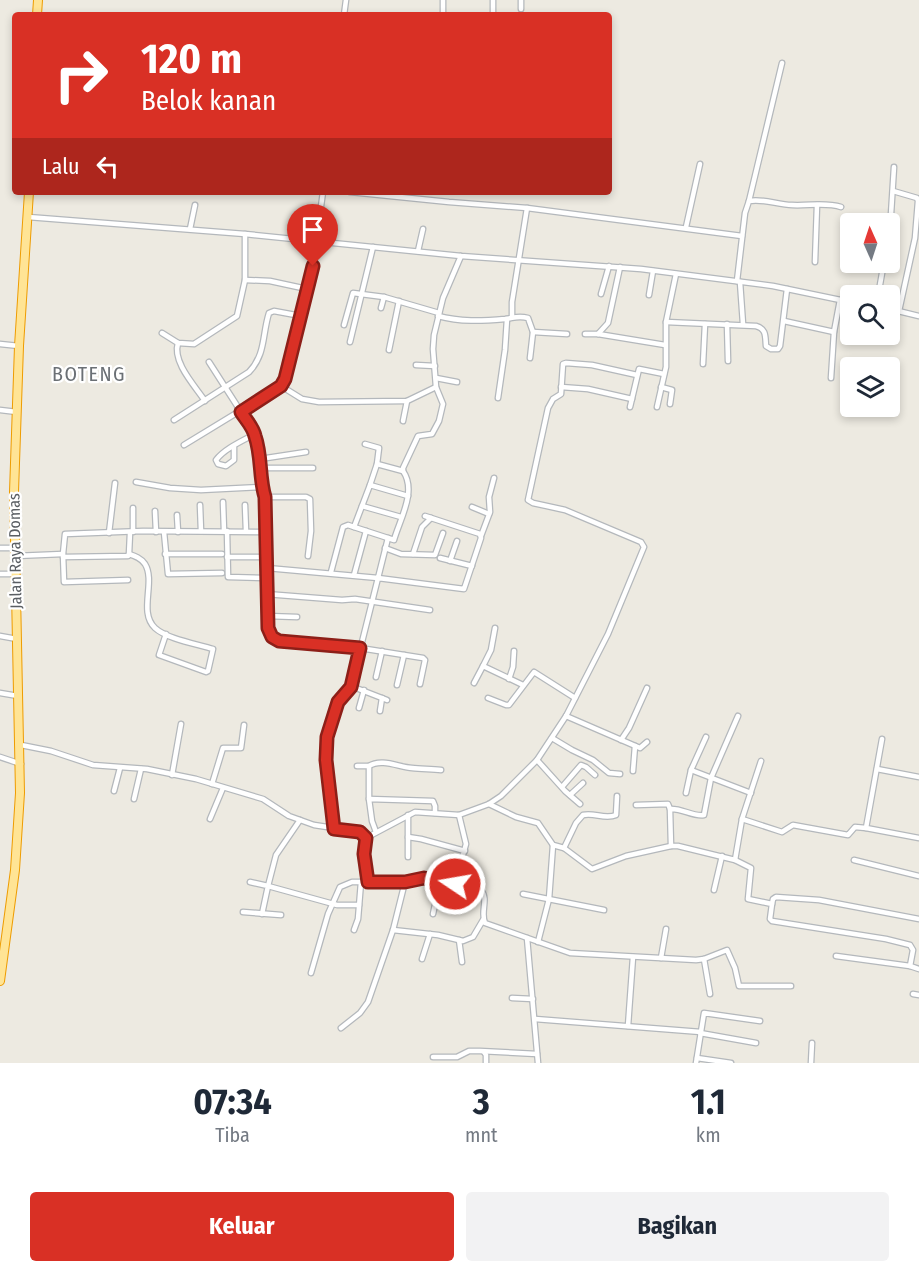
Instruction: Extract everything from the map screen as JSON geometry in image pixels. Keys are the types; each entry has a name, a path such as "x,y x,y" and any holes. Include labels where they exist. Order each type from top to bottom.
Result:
{"highway":[{"name":"Jalan Raya Domas","path":"0,981 15,870 21,764 14,552 19,346 29,195"}],"street":[{"path":"521,0 521,9"},
{"path":"743,324 738,281 745,213 782,63"},
{"path":"686,227 700,164"},
{"path":"891,213 894,167"},
{"path":"893,192 917,198 918,201 915,238 900,307"},
{"path":"184,445 281,386 285,379 317,242 323,195"},
{"path":"380,195 527,208 742,236"},
{"path":"749,201 841,207"},
{"path":"190,229 195,205"},
{"path":"815,262 817,205"},
{"path":"498,398 527,208"},
{"path":"28,217 190,229 461,256 620,267 787,289 840,300 834,332 831,378"},
{"path":"418,251 423,229"},
{"path":"162,333 178,343 194,344 235,318 245,280 245,234"},
{"path":"350,342 373,247"},
{"path":"334,829 326,760 327,737 338,702 351,686 378,578 408,496 409,485 403,471 418,436 432,434 443,404 436,387 433,349 438,314 461,256"},
{"path":"601,294 609,267"},
{"path":"598,334 608,323 620,267"},
{"path":"649,295 653,271"},
{"path":"657,407 668,347 665,345 666,322 676,274"},
{"path":"245,280 270,281 307,289"},
{"path":"666,322 743,324 762,328 766,346 774,350 780,346 787,289"},
{"path":"344,325 351,295 361,293 399,301 462,321 528,318 533,332 530,358"},
{"path":"381,308 384,297"},
{"path":"389,350 399,301"},
{"path":"174,420 249,372 258,362 263,348 269,313 274,311 301,316"},
{"path":"900,312 919,316"},
{"path":"784,321 834,332"},
{"path":"703,364 705,324"},
{"path":"727,324 728,361"},
{"path":"533,332 567,334"},
{"path":"585,334 665,345"},
{"path":"178,343 176,350 178,358 205,401"},
{"path":"0,344 19,346"},
{"path":"209,362 255,434 265,497 267,616 270,633 274,640 360,648 425,659 420,684"},
{"path":"366,838 408,815 419,812 459,815 489,804 501,796 537,760 566,716 608,634 644,544 565,510 528,500 548,408 553,399 561,394 563,364 592,365 637,375"},
{"path":"416,365 435,366"},
{"path":"630,407 637,375 641,369 664,374"},
{"path":"436,378 457,382"},
{"path":"281,386 310,401 407,401 436,387"},
{"path":"561,387 588,388 632,399"},
{"path":"661,387 672,390 670,404"},
{"path":"403,421 407,401"},
{"path":"0,410 17,412"},
{"path":"234,446 234,460 226,466 218,464 216,458 234,446 255,434"},
{"path":"354,527 377,464 380,448 365,444"},
{"path":"260,459 306,452"},
{"path":"297,453 298,468"},
{"path":"377,464 403,471"},
{"path":"261,468 313,468"},
{"path":"267,568 331,572 464,589 489,514 489,497 494,478"},
{"path":"136,482 170,488 201,490 262,487"},
{"path":"109,533 115,483"},
{"path":"370,484 408,496"},
{"path":"265,497 306,497 310,500 311,536 308,556"},
{"path":"223,502 224,556 229,578 266,578"},
{"path":"200,505 201,531"},
{"path":"245,505 246,531"},
{"path":"362,506 401,517"},
{"path":"472,507 489,514"},
{"path":"129,554 133,508"},
{"path":"155,511 156,532"},
{"path":"177,515 178,532"},
{"path":"425,516 481,536"},
{"path":"413,554 422,527 431,518"},
{"path":"331,572 343,527 348,525 391,539"},
{"path":"354,575 366,531"},
{"path":"164,532 168,574 222,573"},
{"path":"128,580 65,583 63,581 64,537 68,533 266,532"},
{"path":"388,549 401,554 436,554 443,533"},
{"path":"450,561 457,541"},
{"path":"0,548 14,552 63,556 128,556 129,554 140,558 147,570 148,611 151,623 160,632 213,649 208,670 206,672 159,656 166,634"},
{"path":"165,554 266,557"},
{"path":"440,558 472,566"},
{"path":"0,574 15,574"},
{"path":"266,594 342,600 352,598 430,610"},
{"path":"267,616 297,617"},
{"path":"474,683 490,650 495,628"},
{"path":"0,636 17,639"},
{"path":"376,677 382,651"},
{"path":"509,679 513,667 514,651"},
{"path":"397,685 404,655"},
{"path":"483,666 523,686"},
{"path":"488,698 507,705 532,674 536,673 575,698"},
{"path":"351,686 385,699 380,711"},
{"path":"621,740 647,688"},
{"path":"359,708 364,690"},
{"path":"0,693 19,696"},
{"path":"566,716 635,746 642,747 647,742"},
{"path":"670,809 699,816 704,815 711,778 738,716"},
{"path":"172,775 181,724"},
{"path":"212,783 223,748 240,748 244,725"},
{"path":"686,793 692,770 706,737"},
{"path":"552,738 592,760 609,773 620,774"},
{"path":"866,828 882,739"},
{"path":"21,745 51,751 93,765 141,769 212,783 263,799 300,820 334,829 360,832 366,838"},
{"path":"633,771 635,746"},
{"path":"0,757 21,764"},
{"path":"537,760 580,804"},
{"path":"735,860 742,819 760,761"},
{"path":"357,766 386,763 411,768 441,770"},
{"path":"562,788 582,765 586,766 595,776"},
{"path":"369,766 369,799 376,832"},
{"path":"114,791 120,768"},
{"path":"134,799 141,769"},
{"path":"877,769 919,777"},
{"path":"692,770 750,793"},
{"path":"570,795 583,783"},
{"path":"210,819 223,788"},
{"path":"564,848 583,814 607,817 616,815 617,796"},
{"path":"369,799 433,801 435,813"},
{"path":"489,804 516,817 538,823 553,845 549,899 538,942"},
{"path":"636,805 668,804 671,846"},
{"path":"408,815 408,857"},
{"path":"455,884 465,851 466,838 459,815"},
{"path":"742,819 784,832 793,825 848,836 854,828 866,828 919,838"},
{"path":"262,914 276,855 300,820"},
{"path":"408,837 422,838 465,851"},
{"path":"366,838 364,854 368,882"},
{"path":"553,845 564,848 592,869 626,856 671,846 722,856 751,868 749,900 772,904"},
{"path":"714,890 722,856"},
{"path":"854,860 919,876"},
{"path":"311,973 340,887 352,882 405,882 424,878 480,890 484,893 483,920 473,937 459,940 393,930"},
{"path":"433,914 440,881"},
{"path":"250,882 338,905 359,905"},
{"path":"354,930 358,919 361,882"},
{"path":"341,1028 360,1013 368,1002 393,930 405,882"},
{"path":"523,894 604,910"},
{"path":"910,966 913,950 910,945 772,921 770,919 772,899 776,897 819,900 919,919"},
{"path":"243,912 282,915"},
{"path":"483,920 491,926 570,953 704,959 729,951 738,984 741,987 791,986"},
{"path":"662,958 666,929"},
{"path":"422,959 430,934"},
{"path":"526,938 538,1062 545,1063"},
{"path":"459,940 462,962"},
{"path":"836,956 919,969"},
{"path":"628,1026 633,957"},
{"path":"704,959 710,994"},
{"path":"512,998 533,999"},
{"path":"731,1063 697,1060 704,1013 760,1021"},
{"path":"535,1019 701,1032 756,1043"},
{"path":"811,1063 812,1043"},
{"path":"433,1057 457,1057 469,1051 537,1054"},
{"path":"484,1052 486,1063"}],"district":[{"name":"BOTENG","path":"89,374"}],"route":[{"path":"313,266 285,379 281,386 241,412 255,434 265,497 268,628 274,640 360,648 351,687 339,700 335,709 325,751 334,829 360,832 366,838 364,854 368,882 405,882 430,878 455,884"}]}
